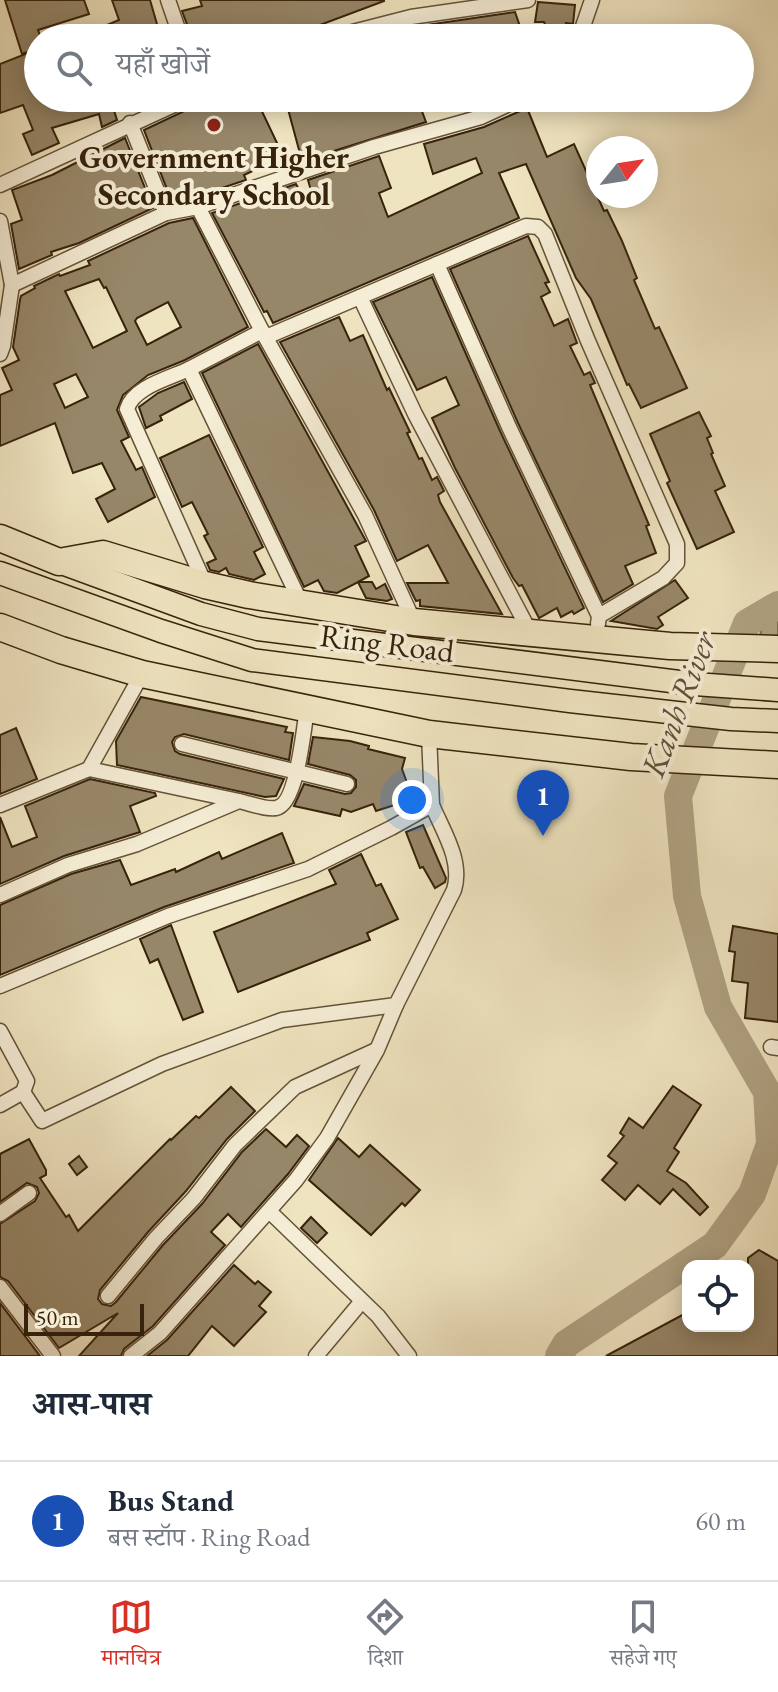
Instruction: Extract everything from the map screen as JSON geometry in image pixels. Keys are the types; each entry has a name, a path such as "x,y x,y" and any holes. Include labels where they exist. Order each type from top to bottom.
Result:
{"highway":[{"path":"0,538 59,562 103,554 205,585 414,622 531,635 598,628 670,646 778,649"},
{"path":"0,627 61,650 142,674 429,734 631,757 768,764"}],"main road":[{"path":"59,562 201,614 258,629 695,684 778,690"},
{"name":"Ring Road","path":"0,573 252,660 570,701 731,719 778,721"}],"street":[{"path":"168,0 176,24"},
{"path":"384,24 411,17 528,0"},
{"path":"584,24 592,0"},
{"path":"0,185 156,112"},
{"path":"12,285 166,213 198,207 374,147 492,112"},
{"path":"130,123 166,213"},
{"path":"198,207 264,334 365,515 414,622"},
{"path":"0,221 12,285 1,349"},
{"path":"205,585 127,409 137,393 264,334 526,226 538,227 545,234 677,544 677,563 663,578 598,628 437,264"},
{"path":"360,297 415,414 531,635"},
{"path":"189,369 301,604"},
{"path":"89,769 142,674"},
{"path":"0,805 89,769 276,808 285,803 291,794 307,708"},
{"path":"131,1356 160,1333 269,1211 327,1138 377,1050 454,890 458,875 456,861 432,805 429,734"},
{"path":"182,744 347,784"},
{"path":"0,895 68,865 137,844 239,801"},
{"path":"0,986 168,916 308,869 432,805"},
{"path":"23,1092 42,1121 162,1064 282,1020 396,1005"},
{"path":"0,1031 27,1081 23,1092 0,1105"},
{"path":"108,1296 194,1198 235,1145 295,1087 377,1050"},
{"path":"0,1214 29,1193"},
{"path":"269,1211 378,1316 409,1356"},
{"path":"0,1287 53,1356"},
{"path":"316,1356 362,1301"}],"shaded area":[{"path":"763,620 778,620 778,637 760,636"}],"building":[{"path":"5,0 84,0 89,14 57,24 24,24 22,54"},
{"path":"112,0 150,0 157,24 109,24 119,20"},
{"path":"200,0 384,0 322,24 187,24 182,11 202,6"},
{"path":"538,2 575,5 573,24 535,22"},
{"path":"515,12 519,24 433,24"},
{"path":"24,55 24,108 23,105 0,113 0,64"},
{"path":"26,112 114,112 117,120 102,127 99,114 52,128 59,143 32,155 23,134 33,130"},
{"path":"182,112 262,112 278,145 260,154 265,165 244,175 246,180 172,202 144,130"},
{"path":"289,112 422,112 426,122 302,161"},
{"path":"518,112 529,112 547,157 574,144 586,171 586,208 607,210 655,329 659,327 687,388 641,408 627,385 591,299 576,278 526,164 499,173 519,218 273,323 267,311 264,312 212,213 296,184 303,197 312,194 308,180 379,156 391,188 379,193 388,217 482,173 476,158 433,174 424,144 484,127"},
{"path":"125,138 153,208 19,269 11,224 22,220 12,190 52,175"},
{"path":"193,218 248,327 185,360 148,375 123,395 117,410 129,437 121,441 136,470 142,467 155,497 108,522 96,499 115,489 102,463 73,473 55,423 0,446 0,395 12,390 2,368 19,360 13,347 21,296 34,286 59,274 90,265 88,261 169,223","holes":["99,279 127,331 93,348 65,291","168,302 181,327 147,345 135,321","76,374 88,397 65,408 54,384"]},
{"path":"528,236 549,282 545,283 550,292 541,297 554,326 568,319 577,343 570,346 584,375 590,372 595,383 590,385 649,525 646,526 656,553 625,566 633,584 603,602 518,423 450,269"},
{"path":"432,277 500,431 584,608 574,614 572,611 561,617 557,608 539,618 522,585 519,586 513,578 432,418 459,405 446,377 417,390 373,302"},
{"path":"339,317 350,341 363,335 410,432 407,433 419,459 422,458 432,480 437,477 444,491 438,495 440,502 502,614 420,606 420,600 416,601 407,583 448,583 428,545 397,561 374,510 280,342"},
{"path":"258,344 366,541 355,546 369,576 337,593 324,591 318,580 304,587 202,373"},
{"path":"184,382 192,399 160,416 162,420 146,428 139,407 158,393"},
{"path":"699,412 711,436 707,438 711,454 725,486 715,491 734,532 697,549 667,483 670,481 650,434"},
{"path":"209,435 263,547 254,552 265,574 254,580 229,574 226,568 219,572 210,570 207,563 216,559 204,536 208,534 192,502 182,507 160,458"},
{"path":"675,580 688,598 658,617 663,625 657,629 611,621"},
{"path":"358,582 372,582 376,589 385,584 392,599 366,598"},
{"path":"141,697 287,727 285,732 293,733 289,760 184,734 175,737 172,742 175,751 180,754 284,779 276,796 265,797 117,765 116,741"},
{"path":"16,728 37,779 0,794 0,735"},
{"path":"313,737 350,741 405,758 402,769 413,799 376,811 373,804 351,812 342,809 340,816 294,806 304,784 345,794 356,787 356,780 350,775 308,764"},
{"path":"90,779 155,793 156,796 130,806 140,832 64,856 0,884 0,817 12,847 37,837 25,806"},
{"path":"423,825 446,878 435,888 423,867 420,868 406,832"},
{"path":"282,833 294,863 164,907 0,975 0,905 71,874 120,860 131,885 175,869 176,872 219,852 222,859"},
{"path":"361,854 376,886 381,884 398,919 367,933 370,940 238,992 214,932 336,884 329,870"},
{"path":"171,925 203,1012 183,1020 158,959 150,963 140,939"},
{"path":"733,926 778,934 778,1022 745,1018 748,983 732,981 735,952 729,951"},
{"path":"673,1086 701,1105 674,1148 679,1152 667,1171 686,1183 708,1207 700,1215 673,1189 660,1204 638,1185 625,1200 602,1180 617,1163 608,1156 624,1136 620,1133 629,1118 643,1128"},
{"path":"231,1087 255,1111 227,1139 100,1290 98,1299 102,1304 111,1306 116,1302 202,1204 242,1152 266,1129 286,1147 297,1135 309,1146 241,1227 228,1214 211,1232 225,1245 153,1326 124,1349 121,1356 79,1356 118,1313 59,1348 8,1281 0,1277 0,1224 35,1201 39,1193 37,1187 27,1183 0,1202 0,1154 29,1139 46,1170 46,1175 40,1178 78,1231 170,1139 196,1116 199,1118"},
{"path":"338,1138 359,1157 370,1145 420,1190 405,1206 402,1203 371,1235 309,1180"},
{"path":"79,1156 87,1167 77,1175 69,1164"},
{"path":"311,1217 327,1233 317,1243 301,1228"},
{"path":"759,1250 778,1261 778,1356 606,1356 682,1315 682,1332 754,1332 754,1260 748,1258"},
{"path":"234,1265 255,1284 258,1281 271,1292 259,1306 266,1312 234,1346 212,1326 188,1356 147,1356 167,1340"},
{"path":"0,1303 40,1356 0,1356"}],"waterway":[{"name":"Kanh River","path":"559,1356 566,1344 715,1245 752,1194 770,1144 767,1092 718,1007 687,896 678,796 747,623 778,605"}],"place":[{"name":"Government Higher Secondary School","path":"214,125"},
{"name":"Bus Stand","path":"543,836"}]}
